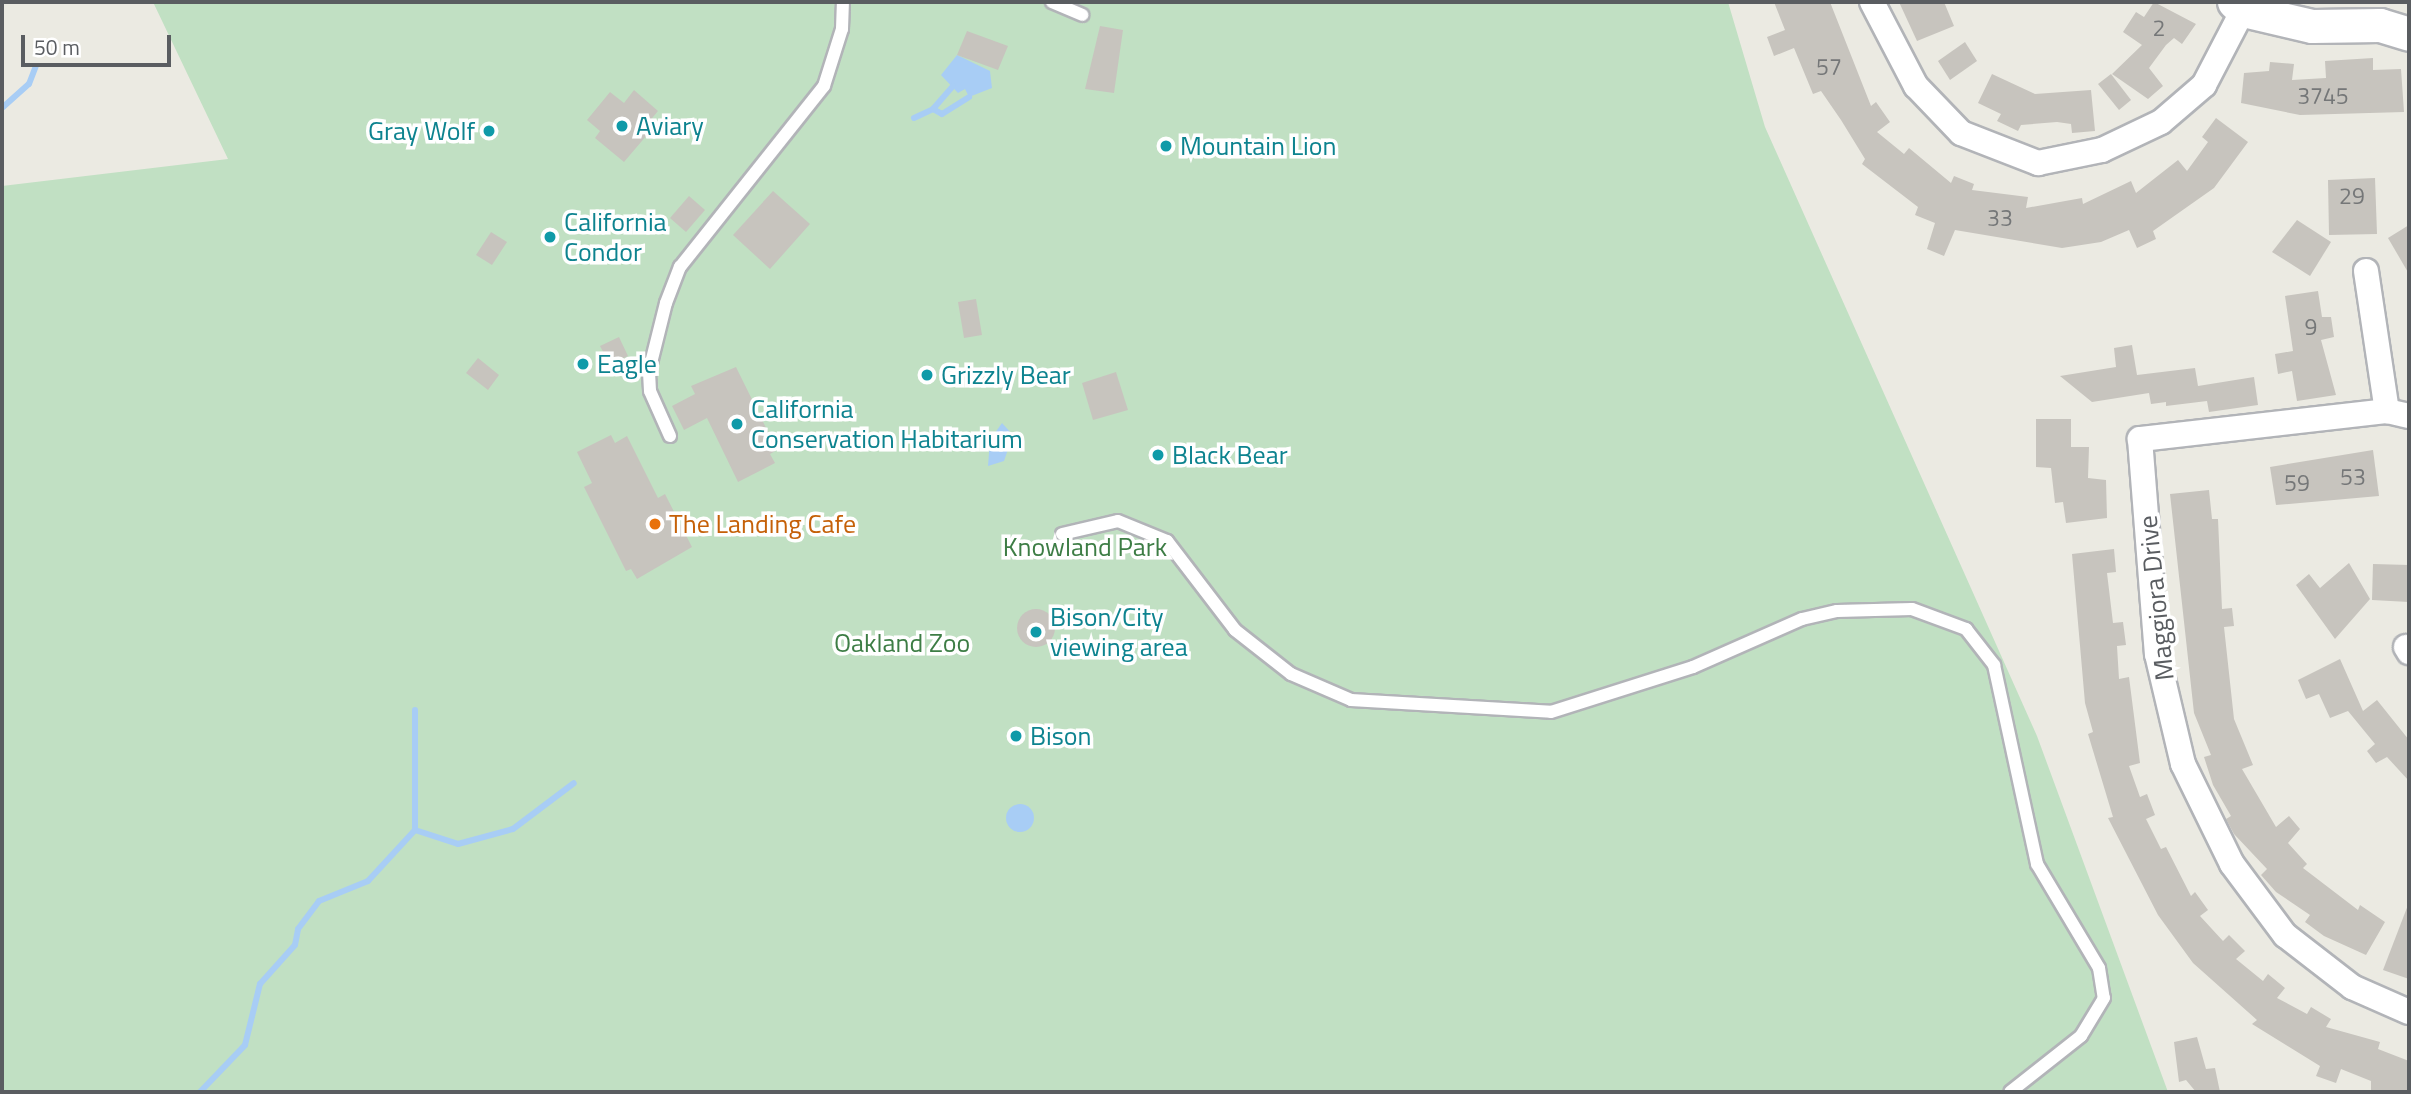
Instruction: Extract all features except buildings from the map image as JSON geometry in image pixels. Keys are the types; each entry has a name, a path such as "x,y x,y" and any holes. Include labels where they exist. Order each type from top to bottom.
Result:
{"street":[{"path":"1872,2 1916,86 1961,133 2038,163 2102,150 2161,122 2204,85 2239,6 2312,26 2380,25 2409,34"},
{"path":"2366,271 2398,413"},
{"name":"Maggiora Drive","path":"2398,413 2140,439 2157,654 2183,764 2232,864 2285,935 2353,987 2409,1012"}],"lane":[{"path":"670,436 650,390 649,371 675,279 824,86 842,29 843,2"},
{"path":"1052,2 1082,15"},
{"path":"1062,534 1118,521 1167,541 1235,630 1291,674 1351,700 1551,712 1693,667 1802,619 1837,611 1912,609 1966,629 1994,665 2037,864 2099,968 2104,998 2081,1036 2010,1092"}],"green space":[{"name":"Knowland Park","path":"153,2 1728,2 1765,127 2037,736 2168,1092 2,1092 2,186 228,159"}],"water":[{"path":"957,55 990,71 992,88 969,97 965,89 958,93 941,75"},
{"path":"1002,423 1013,435 1004,461 988,466 990,440"},
{"path":"1020,804 1030,808 1034,818 1030,828 1020,832 1010,828 1006,818 1010,808"}],"waterway":[{"path":"2,108 29,84 36,66"},
{"path":"914,118 933,109 953,86"},
{"path":"933,109 942,114 969,97"},
{"path":"415,710 415,830"},
{"path":"200,1092 245,1045 260,984 295,945 298,929 319,901 368,881 415,830 458,844 513,829 574,783"}],"place":[{"name":"Aviary","path":"622,126"},
{"name":"Gray Wolf","path":"489,131"},
{"name":"Mountain Lion","path":"1166,146"},
{"name":"California Condor","path":"550,237"},
{"name":"Eagle","path":"583,364"},
{"name":"Grizzly Bear","path":"927,375"},
{"name":"California Conservation Habitarium","path":"737,424"},
{"name":"Black Bear","path":"1158,455"},
{"name":"The Landing Cafe","path":"655,524"},
{"name":"Bison/City viewing area","path":"1036,632"},
{"name":"Bison","path":"1016,736"}],"park label":[{"name":"Oakland Zoo","path":"902,643"}]}
